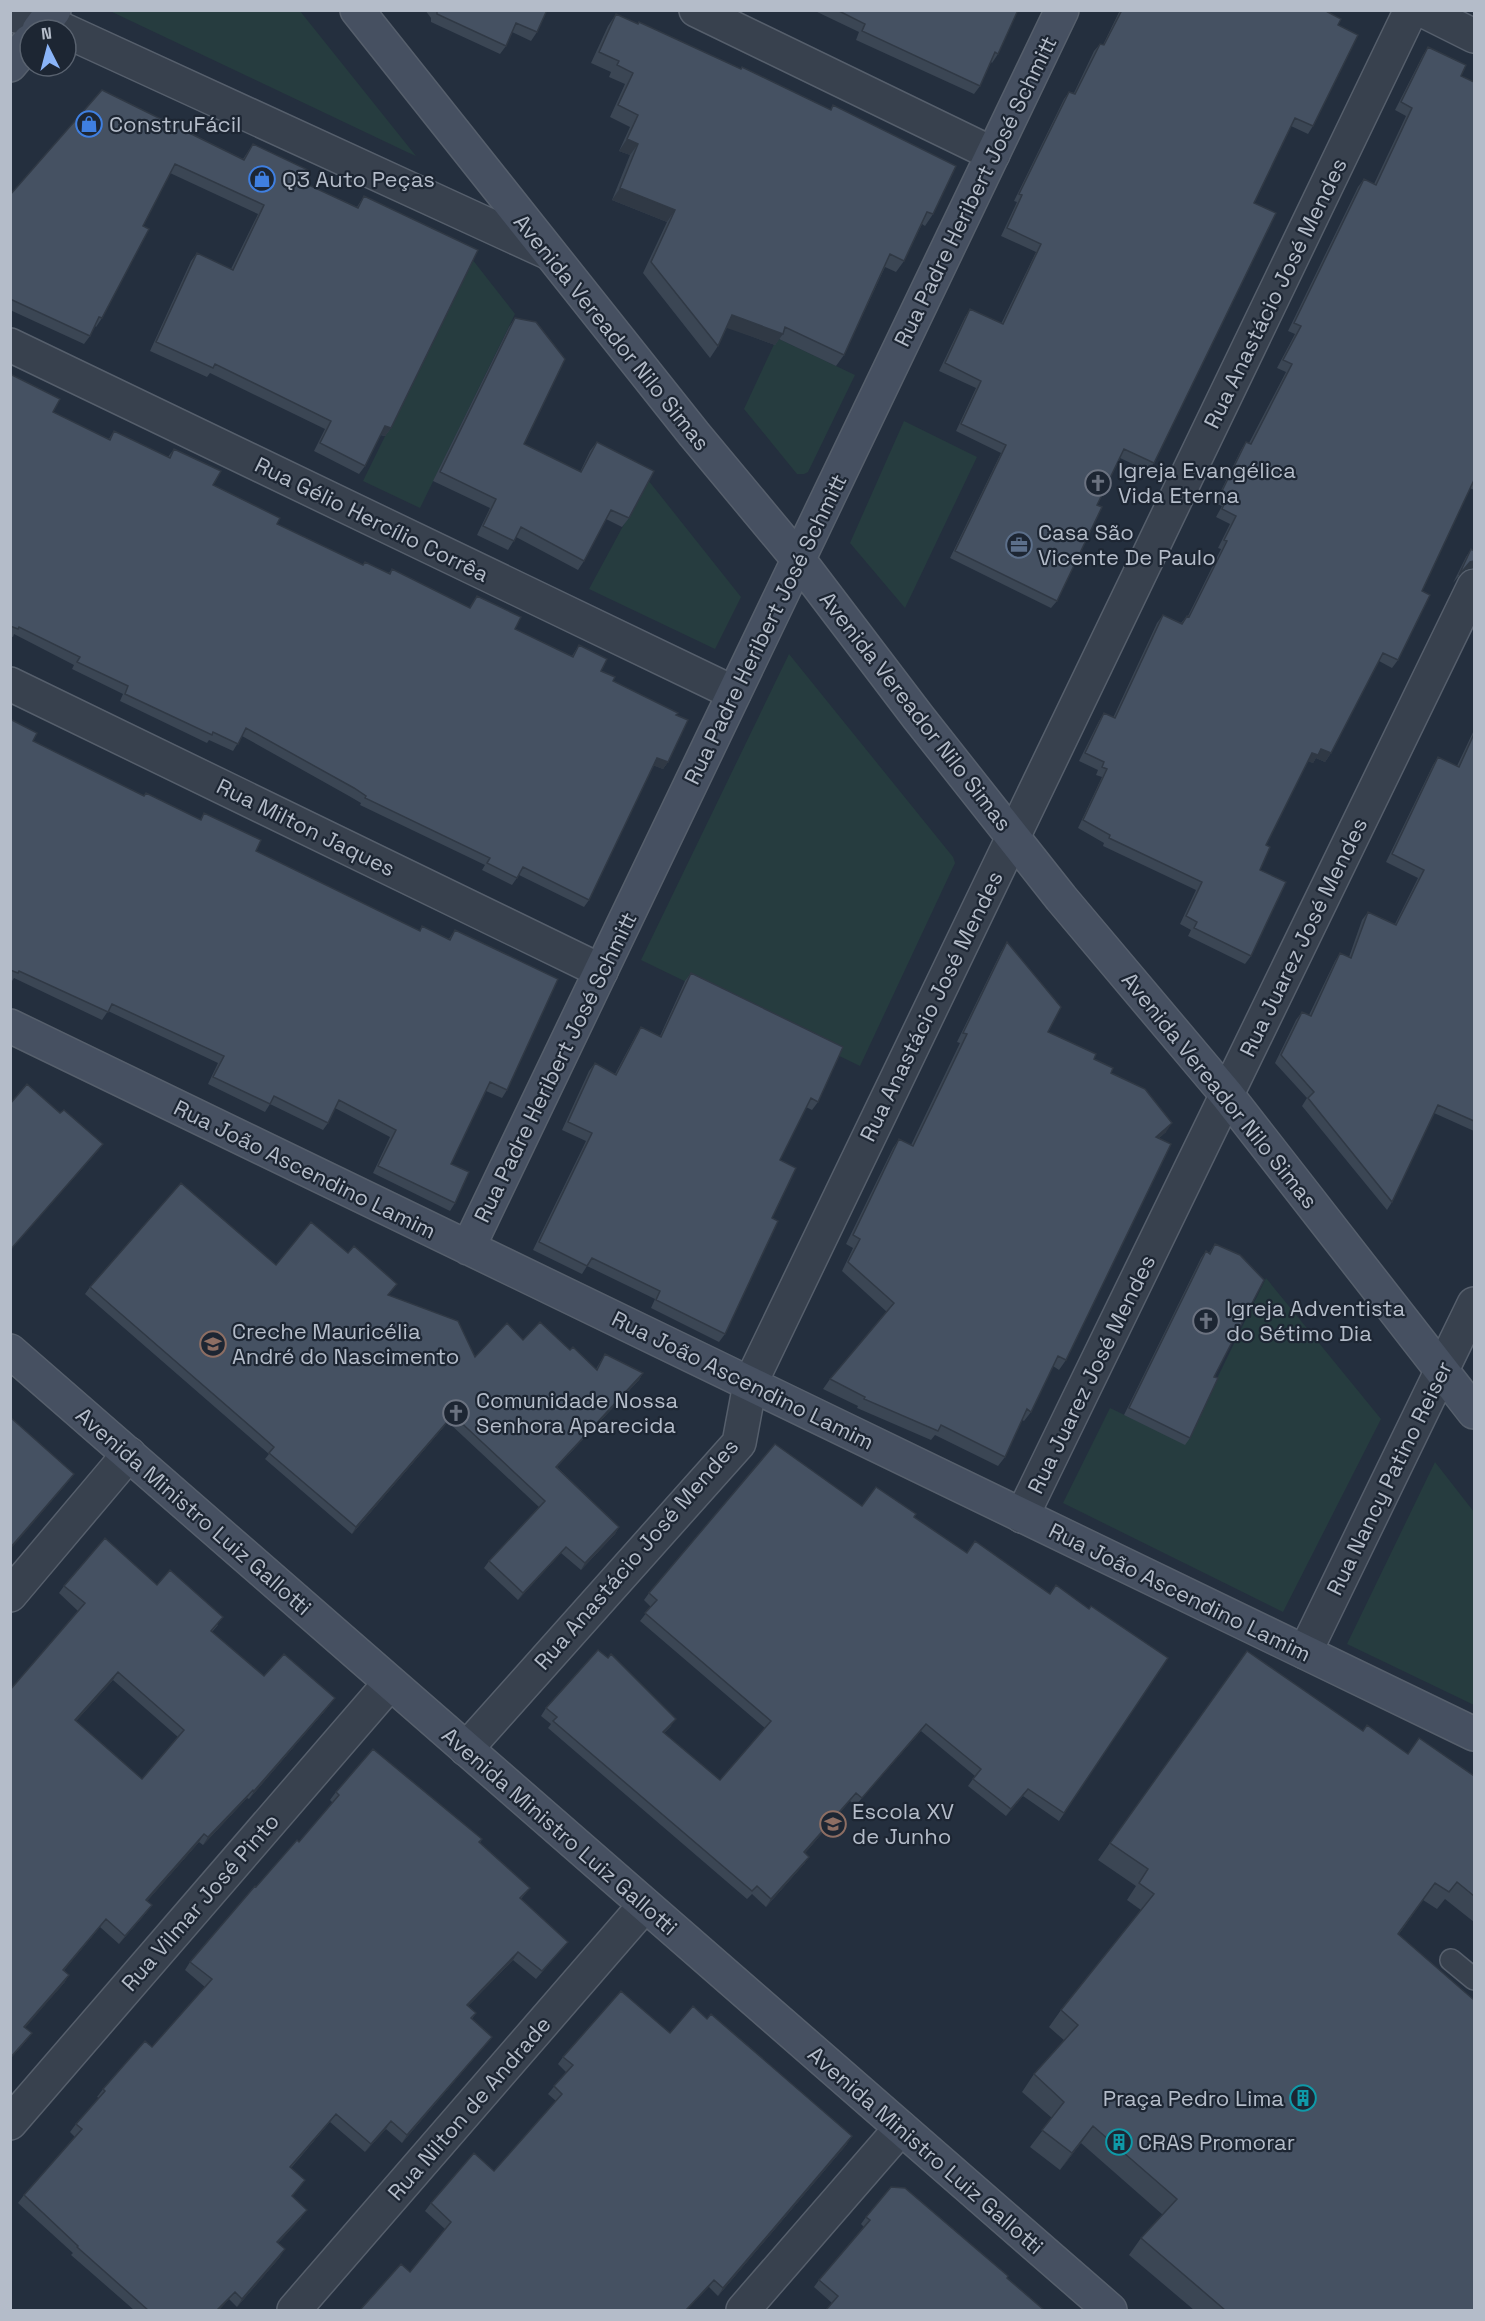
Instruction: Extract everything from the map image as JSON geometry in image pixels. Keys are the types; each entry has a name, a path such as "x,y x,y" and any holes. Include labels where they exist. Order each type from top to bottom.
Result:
{"street":[{"name":"Avenida Vereador Nilo Simas","path":"357,10 547,252 798,559 918,717 1061,898 1227,1095 1474,1412"},
{"path":"696,10 993,154"},
{"name":"Rua Padre Heribert José Schmitt","path":"468,1248 1062,10"},
{"name":"Rua Anastácio José Mendes","path":"466,1749 739,1443 750,1383 1411,10"},
{"path":"1422,10 1474,36"},
{"path":"78,40 547,252"},
{"name":"Rua Gélio Hercílio Corrêa","path":"10,345 734,693"},
{"name":"Rua Juarez José Mendes","path":"1022,1516 1474,586"},
{"name":"Rua Milton Jaques","path":"10,684 601,971"},
{"name":"Rua João Ascendino Lamim","path":"10,1026 1474,1734"},
{"name":"Rua Nancy Patino Reiser","path":"1305,1652 1474,1304"},
{"name":"Avenida Ministro Luiz Gallotti","path":"10,1351 1110,2310"},
{"path":"10,1595 129,1454"},
{"name":"Rua Vilmar José Pinto","path":"10,2123 390,1683"},
{"name":"Rua Nilton de Andrade","path":"294,2310 645,1905"},
{"path":"743,2310 901,2128"}],"lane":[{"path":"1451,1960 1474,1979"}],"green space":[{"path":"110,11 300,11 416,156 407,152"},
{"path":"472,259 515,314 420,508 363,481"},
{"path":"777,338 855,375 808,472 804,474 797,474 744,409"},
{"path":"904,421 977,457 905,608 850,543"},
{"path":"648,480 741,597 715,649 589,589"},
{"path":"789,654 953,857 955,863 860,1066 641,960"},
{"path":"1266,1278 1381,1419 1283,1612 1063,1503 1110,1408 1185,1444"},
{"path":"1435,1462 1474,1512 1474,1705 1347,1644"}],"building":[{"path":"437,10 547,10 537,32 516,23 506,46 437,14"},
{"path":"837,10 1018,10 980,86 862,31 865,24"},
{"path":"1122,10 1324,10 1341,19 1338,25 1358,35 1313,126 1295,118 1254,203 1276,213 1154,463 1124,449 1097,505 1102,507 1057,601 955,551 1006,445 961,424 981,381 945,363 970,309 1003,324 1041,244 1007,228 1022,195 1019,194 1069,92 1075,94 1100,44 1104,45"},
{"path":"616,14 638,24 639,22 741,69 742,67 831,110 833,105 956,166 933,214 927,212 904,261 890,254 844,355 785,327 783,334 732,315 718,346 651,262 675,210 620,188 638,144 627,139 638,115 618,105 633,73 617,65 619,61 599,52"},
{"path":"1428,47 1466,65 1461,76 1474,82 1474,480 1422,591 1430,595 1398,660 1383,653 1331,753 1321,749 1318,755 1312,753 1266,845 1270,847 1260,870 1286,882 1251,956 1194,928 1197,922 1186,916 1202,882 1109,838 1110,835 1083,820 1107,769 1102,767 1104,762 1085,753 1104,713 1115,718 1163,615 1182,624 1187,616 1189,617 1227,541 1224,540 1236,516 1222,509 1227,498 1220,495 1246,442 1251,444 1292,364 1283,360 1301,326 1294,323 1364,179 1376,185 1412,108 1401,102"},
{"path":"102,90 244,160 253,144 308,170 302,182 358,208 364,196 478,250 391,428 385,426 365,466 320,443 331,421 215,364 213,368 156,342 197,253 233,270 264,205 175,164 143,226 149,229 102,318 99,317 90,336 10,299 10,195"},
{"path":"515,318 536,322 565,359 524,444 581,472 597,442 654,471 629,518 611,510 584,561 521,527 514,541 483,526 496,499 440,472"},
{"path":"10,374 60,399 53,412 110,440 114,431 170,458 174,449 221,471 213,485 280,518 277,524 363,565 365,562 390,574 392,569 470,608 477,596 521,617 515,629 573,657 579,645 607,659 601,671 615,677 613,681 688,720 668,762 657,758 589,900 523,867 517,878 487,863 490,858 365,798 366,796 354,788 246,728 238,744 213,732 212,735 125,694 128,686 77,662 80,657 19,627 18,629 10,626"},
{"path":"1471,549 1474,551 1474,561 1470,562 1459,575"},
{"path":"10,719 37,733 33,741 144,796 146,793 201,820 204,813 261,840 256,851 420,931 422,926 450,940 455,930 558,979 507,1090 490,1082 451,1164 469,1172 455,1203 378,1166 396,1130 339,1100 328,1123 274,1096 270,1104 213,1077 224,1056 112,1004 108,1012 19,971 18,973 10,970"},
{"path":"1474,734 1474,1121 1438,1105 1392,1202 1308,1098 1314,1092 1281,1055 1302,1012 1311,1016 1340,953 1351,958 1368,912 1396,925 1424,870 1392,854 1438,757 1459,767"},
{"path":"1007,942 1061,1007 1048,1032 1096,1054 1094,1059 1113,1068 1111,1073 1145,1089 1172,1123 1156,1137 1171,1144 1066,1360 1058,1356 1031,1412 1027,1409 1005,1457 941,1425 938,1431 864,1399 865,1397 830,1379 894,1303 848,1262 860,1239 853,1235 899,1139 913,1146 967,1034 963,1033"},
{"path":"691,973 843,1047 818,1102 811,1098 780,1160 796,1168 772,1218 778,1221 725,1334 656,1300 660,1291 592,1258 587,1266 539,1242 592,1133 568,1122 595,1063 616,1075 641,1027 661,1037"},
{"path":"27,1084 60,1113 64,1110 103,1144 11,1249 10,1104"},
{"path":"181,1183 276,1265 311,1222 348,1253 354,1246 397,1284 388,1295 458,1321 475,1357 507,1323 523,1340 540,1322 570,1350 573,1347 597,1370 605,1354 643,1373 556,1467 619,1527 585,1563 566,1547 523,1593 489,1561 545,1501 453,1415 356,1527 269,1453 274,1447 90,1287"},
{"name":"Igreja Adventista do Sétimo Dia","path":"1215,1244 1240,1255 1264,1280 1214,1377 1218,1378 1190,1438 1129,1408 1206,1251 1210,1254"},
{"path":"10,1417 74,1474 10,1548"},
{"path":"775,1444 862,1506 876,1487 916,1514 914,1517 967,1553 975,1541 1050,1594 1056,1585 1089,1609 1091,1606 1168,1658 1064,1813 1028,1789 1011,1809 973,1779 981,1769 926,1724 862,1798 856,1793 804,1852 809,1857 771,1899 757,1886 752,1891 553,1721 557,1717 546,1708 598,1650 608,1658 611,1654 676,1719 663,1732 720,1780 771,1721 645,1613 657,1600 649,1593"},
{"path":"105,1538 157,1585 170,1570 223,1617 211,1631 264,1676 284,1654 335,1698 254,1791 208,1837 204,1834 146,1900 152,1905 125,1936 106,1919 63,1970 69,1975 24,2027 32,2033 10,2058 10,1690 85,1603 64,1586","holes":["118,1672 184,1730 142,1779 75,1720"]},
{"name":"Praça Pedro Lima","path":"1247,1651 1363,1731 1367,1725 1408,1754 1419,1738 1474,1776 1474,1896 1457,1882 1449,1892 1435,1883 1398,1934 1474,2000 1474,2310 1225,2310 1141,2238 1177,2199 1093,2126 1072,2153 1042,2130 1064,2102 1034,2074 1078,2025 1061,2010 1154,1894 1139,1883 1148,1869 1110,1843"},
{"path":"373,1749 482,1839 479,1842 530,1888 520,1898 568,1942 542,1971 518,1952 467,2005 476,2013 471,2018 492,2037 407,2135 391,2121 371,2144 336,2114 290,2167 305,2180 292,2196 307,2210 277,2242 285,2249 242,2299 235,2292 217,2310 148,2310 77,2247 24,2195 82,2129 76,2124 105,2091 103,2089 145,2041 152,2047 212,1979 190,1962 255,1886 297,1840 299,1842 339,1795 336,1792"},
{"path":"621,1991 670,2033 693,2006 707,2019 711,2014 852,2136 723,2288 714,2280 686,2310 360,2310 401,2264 410,2272 451,2222 431,2203 474,2153 494,2171 562,2094 554,2086 573,2065 563,2057"},
{"path":"891,2187 905,2188 1008,2276 1007,2278 1044,2310 826,2310 838,2296 819,2280 870,2220 866,2217"}],"place":[{"name":"ConstruFácil","path":"89,124"},
{"name":"Q3 Auto Peças","path":"262,179"},
{"name":"Igreja Evangélica Vida Eterna","path":"1098,483"},
{"name":"Casa São Vicente De Paulo","path":"1019,545"},
{"name":"Igreja Adventista do Sétimo Dia","path":"1206,1321"},
{"name":"Creche Mauricélia André do Nascimento","path":"213,1344"},
{"name":"Comunidade Nossa Senhora Aparecida","path":"456,1413"},
{"name":"Escola XV de Junho","path":"833,1824"},
{"name":"Praça Pedro Lima","path":"1303,2098"},
{"name":"CRAS Promorar","path":"1119,2142"}]}
